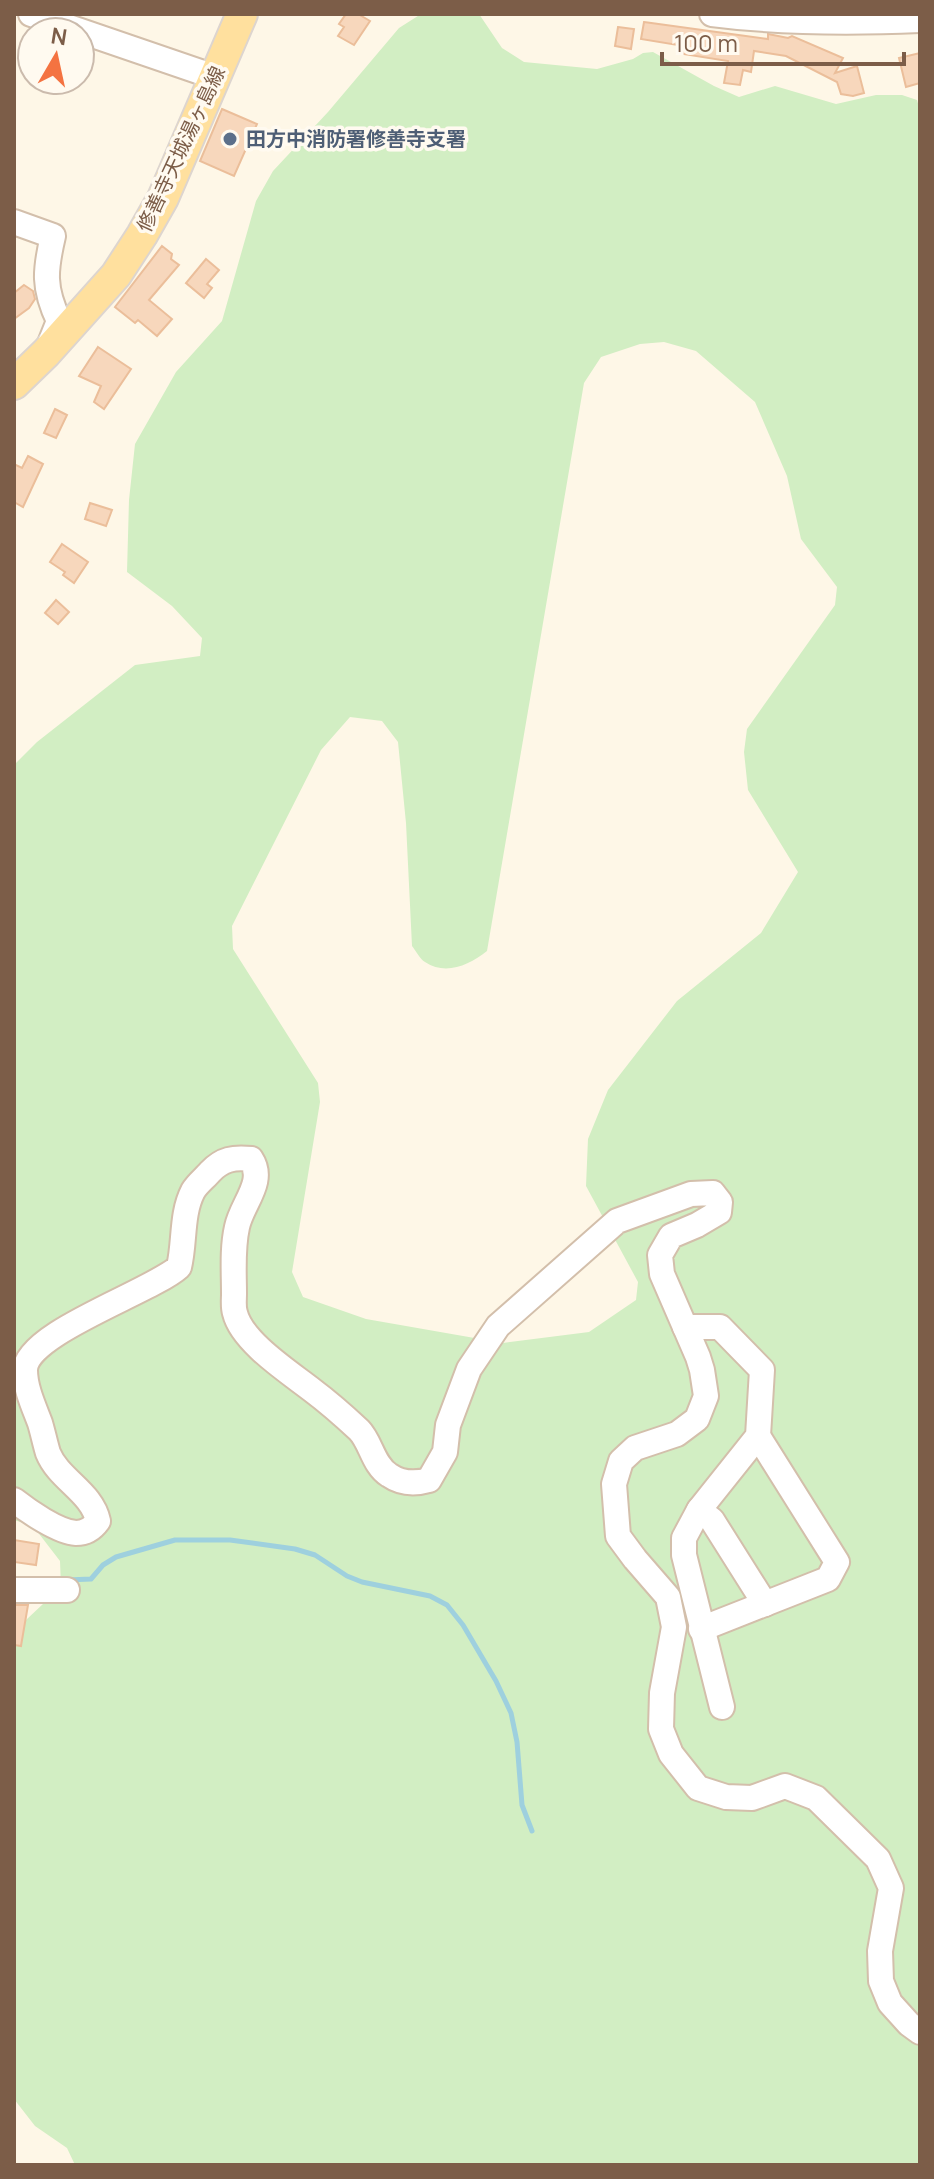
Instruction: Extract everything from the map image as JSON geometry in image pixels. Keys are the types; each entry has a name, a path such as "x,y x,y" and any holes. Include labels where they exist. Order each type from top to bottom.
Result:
{"main road":[{"name":"修善寺天城湯ヶ島線","path":"14,384 116,275 142,235 163,198 242,14"}],"street":[{"path":"31,14 215,77"},
{"path":"712,14 814,22 920,20"},
{"path":"14,222 53,236 46,283 59,321 46,353"},
{"path":"14,1500 37,1517 77,1533 91,1529 98,1521 96,1511 86,1497 59,1472 48,1453 29,1391 25,1370 28,1357 68,1327 157,1282 179,1267 187,1208 194,1190 216,1166 232,1158 251,1159 257,1178 238,1224 234,1247 234,1313 260,1349 362,1432 384,1473 397,1481 415,1484 429,1480 445,1452 448,1425 469,1369 498,1326 617,1221 691,1194 713,1193 720,1202 719,1212 671,1236 660,1255 662,1274 702,1370 706,1396 697,1419 677,1434 635,1448 621,1461 614,1484 618,1536 668,1597 674,1627 662,1693 661,1729 671,1754 698,1788 726,1797 752,1798 785,1786 816,1798 878,1859 891,1888 880,1951 881,1981 890,2003 920,2032"},
{"path":"685,1327 720,1327 762,1370 758,1436 699,1510 684,1538 684,1555 722,1707"},
{"path":"701,1629 828,1579 837,1562 758,1436"},
{"path":"699,1510 712,1520 765,1604"},
{"path":"14,1590 67,1590"}],"green space":[{"path":"421,14 479,14 502,48 524,62 597,69 653,52 739,97 775,86 836,104 876,95 902,95 917,100 920,110 920,2165 75,2165 67,2148 35,2126 14,2099 14,1627 26,1620 61,1587 60,1561 33,1526 14,1520 14,765 37,742 135,665 200,656 202,638 172,606 127,572 129,500 135,444 176,372 222,321 256,201 273,171 399,28","holes":["664,342 696,351 755,402 787,476 801,539 837,587 835,605 747,729 744,752 748,790 798,872 761,933 677,1001 608,1090 588,1139 586,1186 638,1282 636,1300 589,1332 503,1343 366,1319 303,1297 292,1272 320,1102 318,1083 233,949 232,926 321,750 350,717 382,721 398,742 406,823 412,946 423,961 441,968 457,967 487,951 584,383 601,357 640,344"]}],"building":[{"path":"346,14 358,14 370,21 354,45 338,36 344,27 339,24"},
{"path":"644,22 768,39 768,34 792,36 843,58 835,73 857,66 864,93 853,96 841,94 837,82 786,56 754,51 751,72 743,70 740,85 724,83 728,61 677,53 678,45 641,39"},
{"path":"618,27 634,29 631,49 615,46"},
{"path":"920,53 920,83 906,87 899,58"},
{"path":"222,109 257,124 234,176 200,161"},
{"path":"162,246 179,265 149,300 172,319 157,336 115,307"},
{"path":"206,259 219,270 207,284 212,288 204,298 186,283"},
{"path":"24,285 33,291 35,299 14,319 14,293"},
{"path":"98,347 131,369 104,409 94,402 101,386 79,376"},
{"path":"55,409 67,415 56,438 44,433"},
{"path":"28,456 43,464 23,507 14,502 14,464 22,468"},
{"path":"90,503 112,510 106,526 85,519"},
{"path":"62,544 88,562 74,583 50,562"},
{"path":"56,600 69,612 58,624 45,613"},
{"path":"14,1540 39,1544 36,1565 14,1562"},
{"path":"14,1605 28,1605 21,1646 14,1645"}],"waterway":[{"path":"67,1580 91,1579 103,1565 116,1557 175,1540 230,1540 295,1549 315,1555 362,1582 430,1596 447,1605 463,1625 511,1713 517,1742 522,1805 532,1831"}],"place":[{"name":"田方中消防署修善寺支署","path":"230,139"}]}
